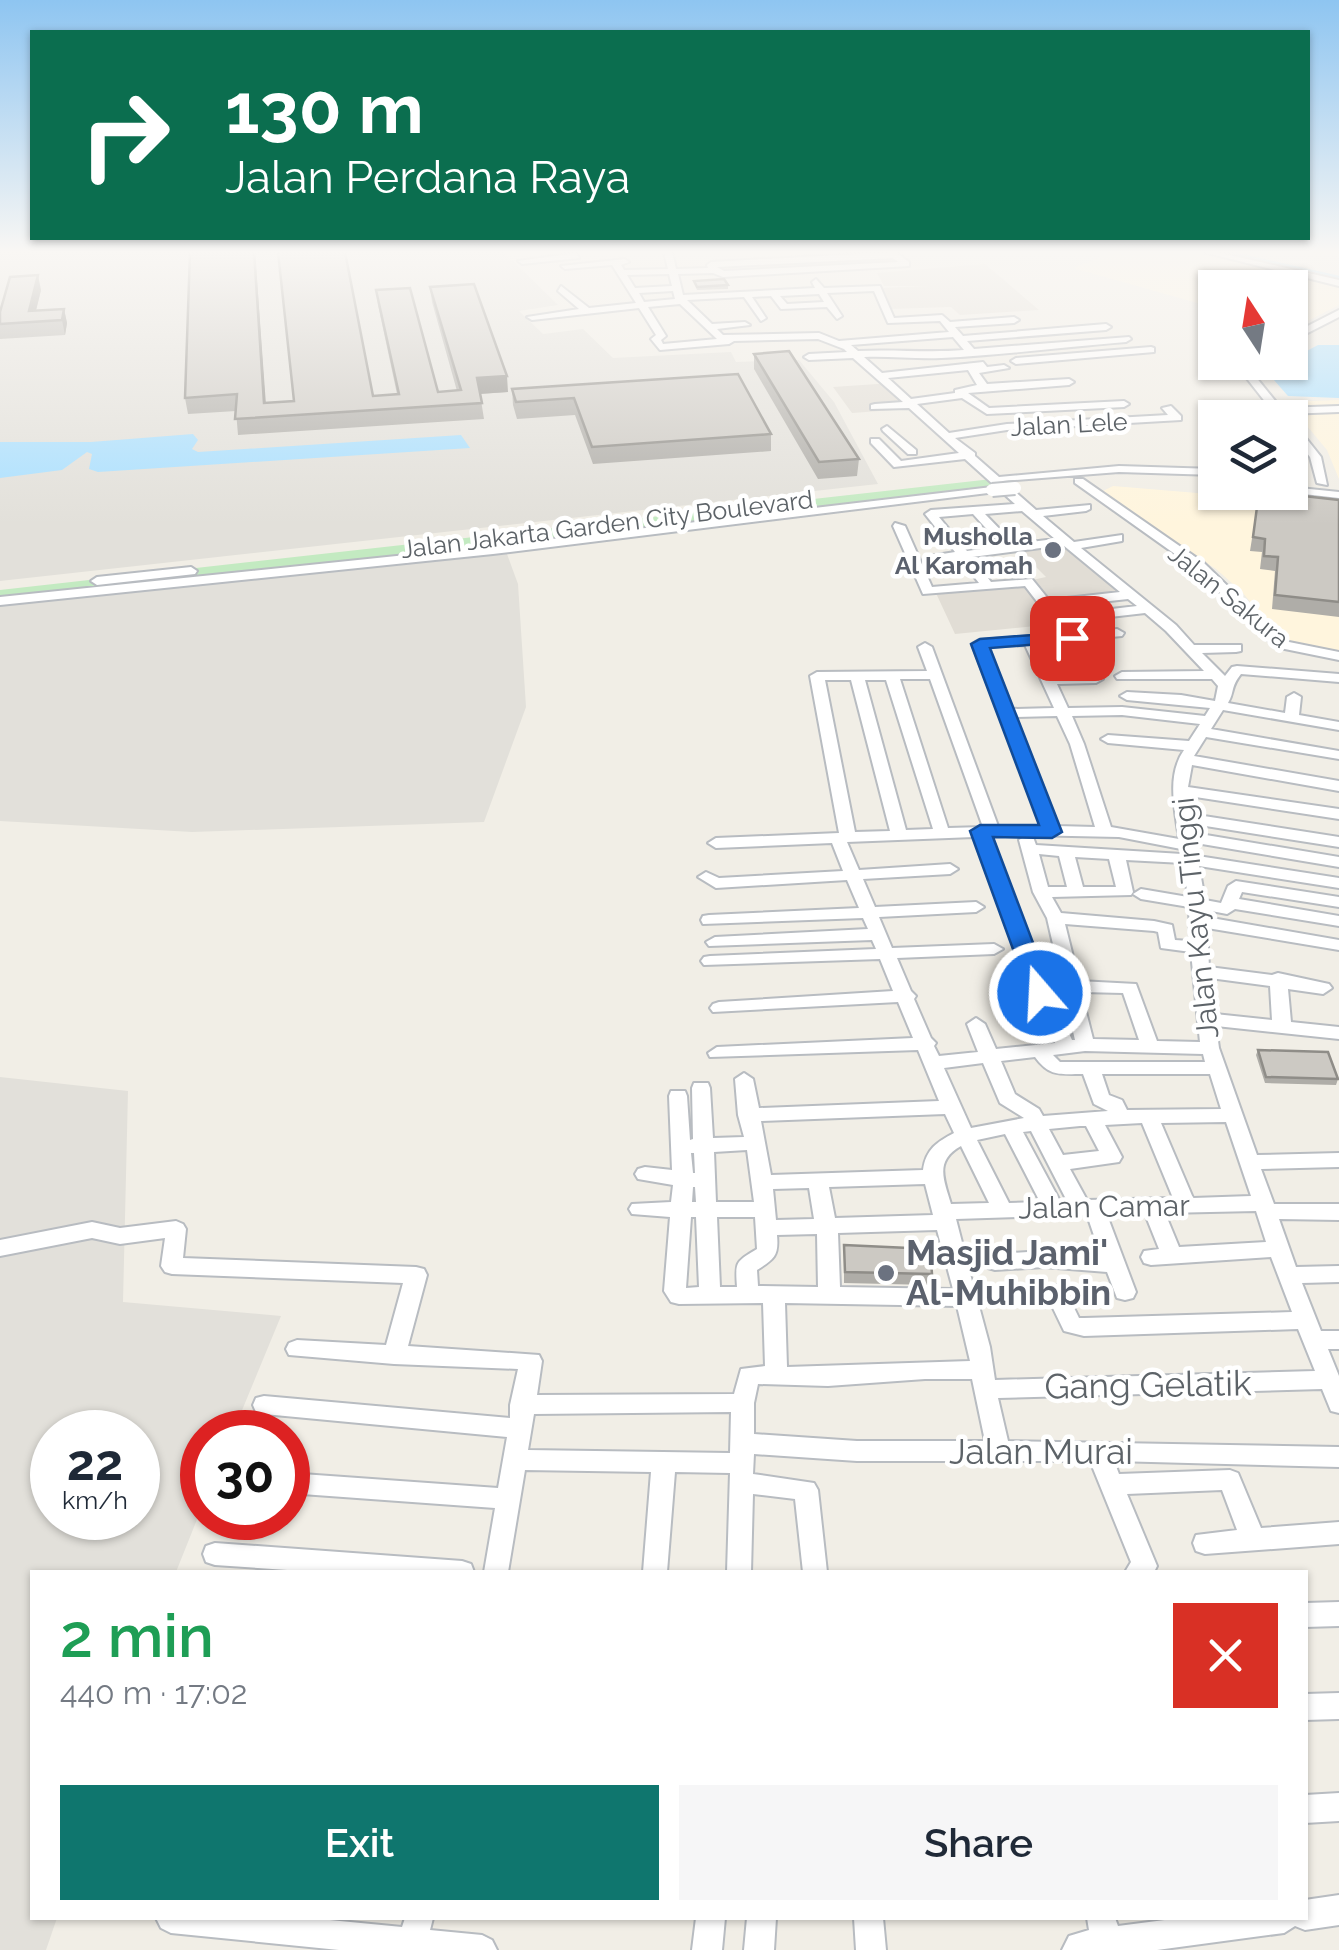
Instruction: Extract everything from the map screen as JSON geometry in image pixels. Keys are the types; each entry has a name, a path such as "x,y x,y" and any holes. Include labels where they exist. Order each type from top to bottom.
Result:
{"street":[{"path":"659,343 662,347 707,343"},
{"path":"834,343 847,349 911,403 1187,644 1221,680"},
{"path":"809,357 889,343"},
{"path":"965,343 992,366"},
{"path":"847,349 974,353 1076,343"},
{"path":"879,376 1151,350"},
{"path":"984,387 972,371 992,366"},
{"path":"1254,380 1270,400"},
{"path":"1069,382 959,391 984,410 1124,404"},
{"path":"875,407 964,395"},
{"path":"1024,408 1040,425"},
{"name":"Jalan Lele","path":"960,446 1040,425 1177,418 1168,408"},
{"path":"1308,412 1339,409"},
{"path":"887,429 912,452"},
{"path":"875,441 898,465 960,446"},
{"path":"888,455 960,446"},
{"path":"1308,447 1316,457 1322,488"},
{"name":"Jalan Jakarta Garden City Boulevard","path":"455,548 981,480 1119,468 1198,471"},
{"name":"Jalan Jakarta Garden City Boulevard","path":"0,600 992,490 1023,502 1079,481 1198,482"},
{"name":"Jalan Sakura","path":"1079,481 1200,566 1280,644 1339,656"},
{"path":"1308,484 1339,495"},
{"path":"1308,489 1339,485"},
{"path":"988,586 931,514 1023,502 1086,507"},
{"path":"969,507 1012,548"},
{"path":"899,526 930,592 1028,582 1072,638"},
{"path":"934,558 1118,538"},
{"name":"Jalan Jakarta Garden City Boulevard","path":"0,591 124,584"},
{"path":"1046,604 1131,595"},
{"path":"1057,619 1145,608"},
{"path":"1052,832 980,644 1117,633"},
{"path":"1187,644 1208,636"},
{"path":"1030,640 1063,711 1104,831"},
{"path":"1187,644 1236,648"},
{"path":"925,647 1051,1013 1075,1046"},
{"path":"1122,676 1221,680 1237,670 1339,678"},
{"path":"935,675 819,675 842,837 854,876 951,1107 1002,1209"},
{"path":"857,675 899,835"},
{"path":"892,676 942,834"},
{"path":"1048,680 1096,679"},
{"name":"Jalan Kayu Tinggi","path":"1221,680 1227,692 1197,740 1180,790 1197,912 1206,1018 1213,1058 1288,1274 1339,1404"},
{"path":"1127,696 1219,705 1339,726"},
{"path":"1292,718 1294,697"},
{"path":"1008,713 1122,711 1339,786"},
{"path":"1108,740 1197,740 1339,755"},
{"path":"1180,790 1339,814"},
{"path":"1186,818 1339,842"},
{"path":"1024,830 1041,892 1055,918 1071,986 1075,1046"},
{"path":"716,843 986,831 1104,831 1339,883"},
{"path":"1031,849 1116,854 1188,847 1339,862"},
{"path":"1066,851 1076,890"},
{"path":"1041,892 1125,892 1116,854"},
{"path":"706,877 716,883 950,869"},
{"path":"1140,894 1197,912 1339,945"},
{"path":"1197,912 1228,909 1233,894"},
{"path":"1233,894 1339,902"},
{"path":"1233,894 1339,921"},
{"path":"710,920 976,907"},
{"path":"1055,918 1154,926 1166,929 1168,944 1198,947"},
{"path":"715,942 878,934"},
{"path":"710,961 994,949"},
{"path":"1200,971 1323,988"},
{"path":"1278,979 1282,1026"},
{"path":"1071,986 1130,988 1150,1047"},
{"path":"719,1008 907,996"},
{"path":"1206,1018 1339,1033"},
{"path":"976,1024 1007,1098 1030,1111 1088,1208 1126,1292"},
{"path":"716,1054 927,1043"},
{"path":"934,1063 1075,1046 1150,1047 1213,1058"},
{"path":"1040,1050 1055,1067 1213,1058"},
{"path":"1090,1068 1101,1099 1115,1105 1122,1118"},
{"path":"744,1079 762,1182 768,1252 746,1266 748,1295"},
{"path":"702,1088 679,1208 675,1291 679,1296 966,1298 1058,1294 1072,1325 1084,1327 1309,1330 1339,1340"},
{"path":"678,1096 692,1146 707,1179 710,1296"},
{"path":"748,1115 951,1107"},
{"path":"999,1454 966,1298 934,1177 933,1164 944,1146 965,1135 1012,1128 1149,1116 1234,1115"},
{"path":"1149,1116 1186,1206"},
{"path":"1058,1163 1111,1158 1093,1120"},
{"path":"1012,1128 1055,1210"},
{"path":"692,1146 753,1143"},
{"path":"1251,1162 1339,1160"},
{"path":"645,1174 707,1179"},
{"path":"762,1182 934,1177"},
{"path":"818,1183 826,1225 829,1296"},
{"name":"Jalan Camar","path":"639,1208 708,1208 826,1225 1002,1209 1186,1206 1339,1212"},
{"path":"1152,1207 1161,1256 1280,1249"},
{"path":"0,1248 92,1230 120,1236 176,1230 172,1266 418,1276 394,1355"},
{"path":"996,1262 1063,1259 1114,1265"},
{"path":"1288,1274 1339,1274"},
{"path":"739,1570 743,1402 750,1375 776,1372 774,1294"},
{"path":"297,1349 531,1362 496,1570"},
{"name":"Gang Gelatik","path":"776,1372 826,1378 938,1367 984,1380 1329,1380"},
{"path":"264,1405 521,1417 743,1402"},
{"path":"1098,1451 1145,1566 1140,1570"},
{"name":"Jalan Murai","path":"742,1463 1098,1451 1339,1457"},
{"path":"517,1460 742,1463 808,1493 815,1570"},
{"path":"655,1570 664,1461"},
{"path":"1110,1484 1230,1480 1254,1540"},
{"path":"310,1485 508,1499"},
{"path":"1204,1544 1339,1533"},
{"path":"214,1554 434,1570"},
{"path":"1308,1615 1339,1614"},
{"path":"1308,1707 1339,1706"},
{"path":"1308,1809 1339,1808"},
{"path":"1308,1914 1339,1910"},
{"path":"196,1920 414,1937 482,1950"},
{"path":"707,1950 711,1920"},
{"path":"759,1950 762,1920"},
{"path":"869,1920 871,1950"},
{"path":"1091,1939 1266,1920"}],"shaded area":[{"path":"0,343 597,343 613,358 731,352 736,362 799,360 834,402 878,484 0,581"},
{"path":"892,383 905,393 894,394 901,402 914,400 921,408 852,413 833,387"},
{"path":"1339,400 1339,479 1327,450 1308,427 1308,401"},
{"path":"1113,486 1198,493 1198,510 1308,510 1308,502 1339,505 1339,651 1283,641 1242,592 1216,569 1126,512 1103,491"},
{"path":"1062,540 1128,594 1050,601 1032,580 1046,577 1015,546"},
{"path":"507,554 518,584 526,707 484,822 192,832 0,821 0,605"},
{"path":"1029,580 1065,623 955,634 935,591"},
{"path":"0,1077 128,1091 123,1302 281,1316 242,1410 180,1410 180,1540 189,1540 177,1570 30,1570 30,1920 56,1920 46,1950 0,1950"}],"green space":[{"path":"992,479 1003,489 457,554 0,600 0,590"}],"water":[{"path":"1318,345 1339,345 1339,398 1288,396 1274,380 1308,380 1308,350"},
{"path":"193,434 198,440 192,449 198,452 461,435 470,448 98,472 89,469 92,454 87,452 62,470 0,478 0,442 91,442"}],"building":[{"path":"187,343 260,343 264,403 294,401 288,343 363,343 373,396 399,394 388,343 425,343 438,392 461,390 447,343 495,343 507,376 477,378 482,403 235,419 237,394 185,398"},
{"path":"789,351 859,459 819,462 754,354"},
{"path":"738,374 771,434 592,447 574,398 516,402 512,389"},
{"path":"1308,496 1339,500 1339,602 1275,595 1278,557 1264,556 1265,539 1253,537 1257,510 1308,510"},
{"path":"1258,1050 1328,1052 1338,1079 1266,1077"},
{"path":"844,1245 930,1249 932,1274 845,1272"}],"place":[{"name":"Musholla Al Karomah","path":"1053,550"},
{"name":"Masjid Jami' Al-Muhibbin","path":"886,1273"}],"route":[{"path":"1040,993 980,831 1052,832 980,642 1072,638"}]}
